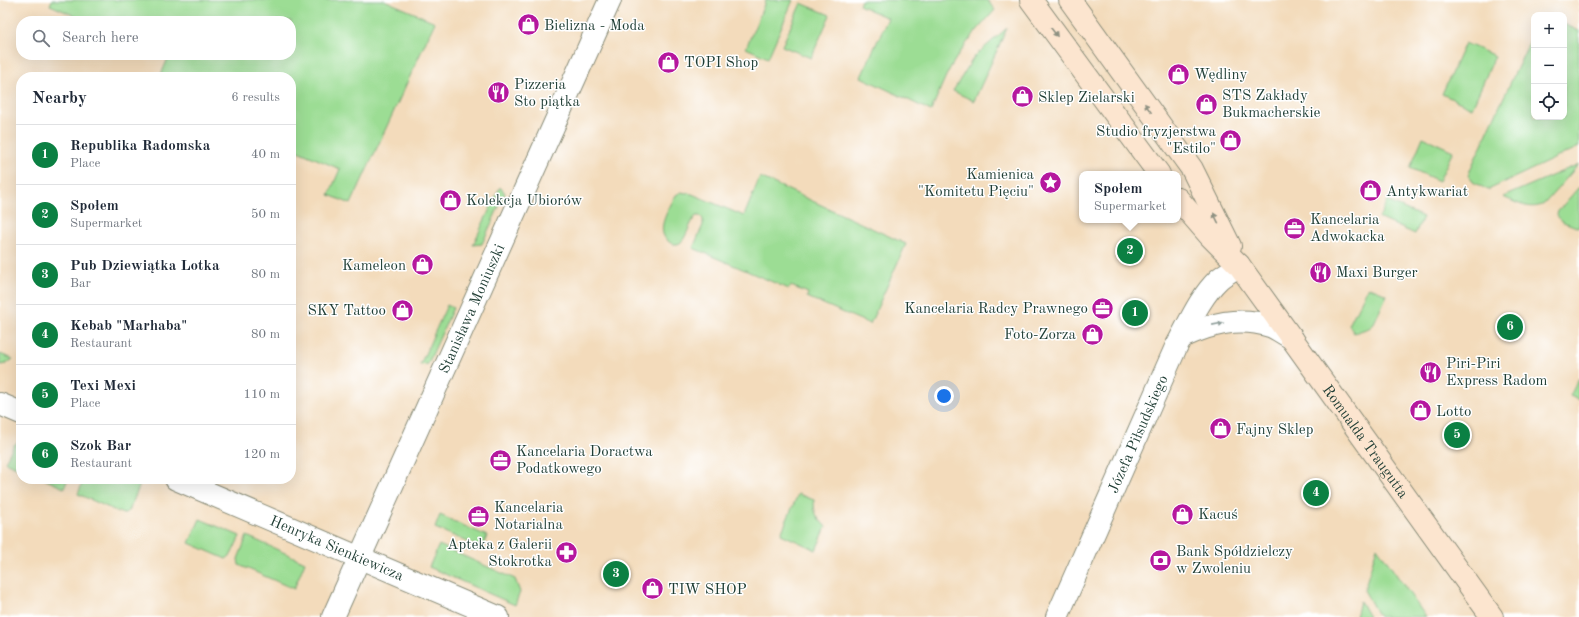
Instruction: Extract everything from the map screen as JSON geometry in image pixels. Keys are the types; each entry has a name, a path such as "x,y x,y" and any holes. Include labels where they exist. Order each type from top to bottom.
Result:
{"street":[{"name":"Stanisława Moniuszki","path":"333,617 610,0"},
{"path":"1031,0 1157,171"},
{"name":"Romualda Traugutta","path":"1070,0 1192,169 1240,265 1492,617"},
{"name":"Romualda Traugutta","path":"1181,202 1210,236 1240,265"},
{"name":"Józefa Piłsudskiego","path":"1057,617 1182,337 1199,304 1210,289 1220,279 1240,265"},
{"path":"1182,337 1219,323 1237,322 1270,326 1292,338"},
{"path":"0,404 16,411"},
{"name":"Henryka Sienkiewicza","path":"188,484 498,617"}],"green space":[{"path":"52,0 384,0 435,22 351,204 329,195 340,169 296,150 296,72 162,72 167,60 296,60 296,16 75,16 50,5"},
{"path":"766,0 793,0 768,58 746,48"},
{"path":"861,0 987,0 995,10 956,58 946,76 931,111 861,77 888,18 859,5"},
{"path":"801,3 830,15 811,58 782,46"},
{"path":"1567,25 1579,31 1579,147 1488,190 1473,182 1469,175 1531,38 1531,120 1567,120"},
{"path":"1007,28 974,101 953,91 974,57"},
{"path":"1465,43 1495,56 1472,108 1442,94"},
{"path":"1423,137 1453,151 1439,181 1410,168"},
{"path":"1579,164 1544,204 1534,207 1518,204 1503,197"},
{"path":"760,177 906,244 870,324 807,297 808,293 791,286 789,289 693,248 703,225 703,219 700,216 696,216 680,243 672,243 664,236 662,231 664,218 676,195 681,192 692,194 744,216"},
{"path":"500,187 505,193 482,244 473,245"},
{"path":"1579,187 1579,228 1561,221 1557,215 1558,211"},
{"path":"1387,201 1423,217 1415,234 1379,218"},
{"path":"1368,287 1387,295 1373,325 1369,328 1354,333 1349,325"},
{"path":"447,305 453,308 428,364 420,365"},
{"path":"0,354 13,359 6,364 0,365"},
{"path":"1579,378 1579,400 1570,396"},
{"path":"16,444 16,467 5,462"},
{"path":"55,484 66,484 64,488"},
{"path":"82,484 140,484 129,511 123,514 78,494"},
{"path":"798,494 814,500 817,515 826,527 816,550 781,534"},
{"path":"440,515 487,536 482,548 435,528"},
{"path":"200,519 240,536 231,555 226,559 189,543"},
{"path":"247,536 305,562 294,589 239,565 238,559"},
{"path":"439,545 515,579 520,592 515,605 429,567"},
{"path":"1377,547 1426,617 1379,617 1364,590"},
{"path":"1360,601 1369,617 1356,617"}],"place":[{"name":"Bielizna - Moda","path":"528,25"},
{"name":"TOPI Shop","path":"668,62"},
{"name":"Wędliny","path":"1179,74"},
{"name":"Pizzeria Sto piątka","path":"498,93"},
{"name":"Sklep Zielarski","path":"1022,97"},
{"name":"STS Zakłady Bukmacherskie","path":"1207,104"},
{"name":"Studio fryzjerstwa \"Estilo\"","path":"1231,140"},
{"name":"Kamienica \"Komitetu Pięciu\"","path":"1050,183"},
{"name":"Antykwariat","path":"1370,191"},
{"name":"Kolekcja Ubiorów","path":"451,200"},
{"name":"Kancelaria Adwokacka","path":"1294,228"},
{"name":"Społem","path":"1130,251"},
{"name":"Kameleon","path":"422,265"},
{"name":"Maxi Burger","path":"1321,272"},
{"name":"Kancelaria Radcy Prawnego","path":"1103,308"},
{"name":"SKY Tattoo","path":"402,310"},
{"name":"Republika Radomska","path":"1135,313"},
{"name":"Szok Bar","path":"1510,327"},
{"name":"Foto-Zorza","path":"1092,334"},
{"name":"Piri-Piri Express Radom","path":"1431,372"},
{"name":"Lotto","path":"1420,411"},
{"name":"Fajny Sklep","path":"1220,429"},
{"name":"Texi Mexi","path":"1457,435"},
{"name":"Kancelaria Doractwa Podatkowego","path":"501,460"},
{"name":"Kebab \"Marhaba\"","path":"1316,493"},
{"name":"Kacuś","path":"1182,514"},
{"name":"Kancelaria Notarialna","path":"478,516"},
{"name":"Apteka z Galerii Stokrotka","path":"567,553"},
{"name":"Bank Spółdzielczy w Zwoleniu","path":"1161,560"},
{"name":"Pub Dziewiątka Lotka","path":"616,574"},
{"name":"TIW SHOP","path":"652,589"}]}
